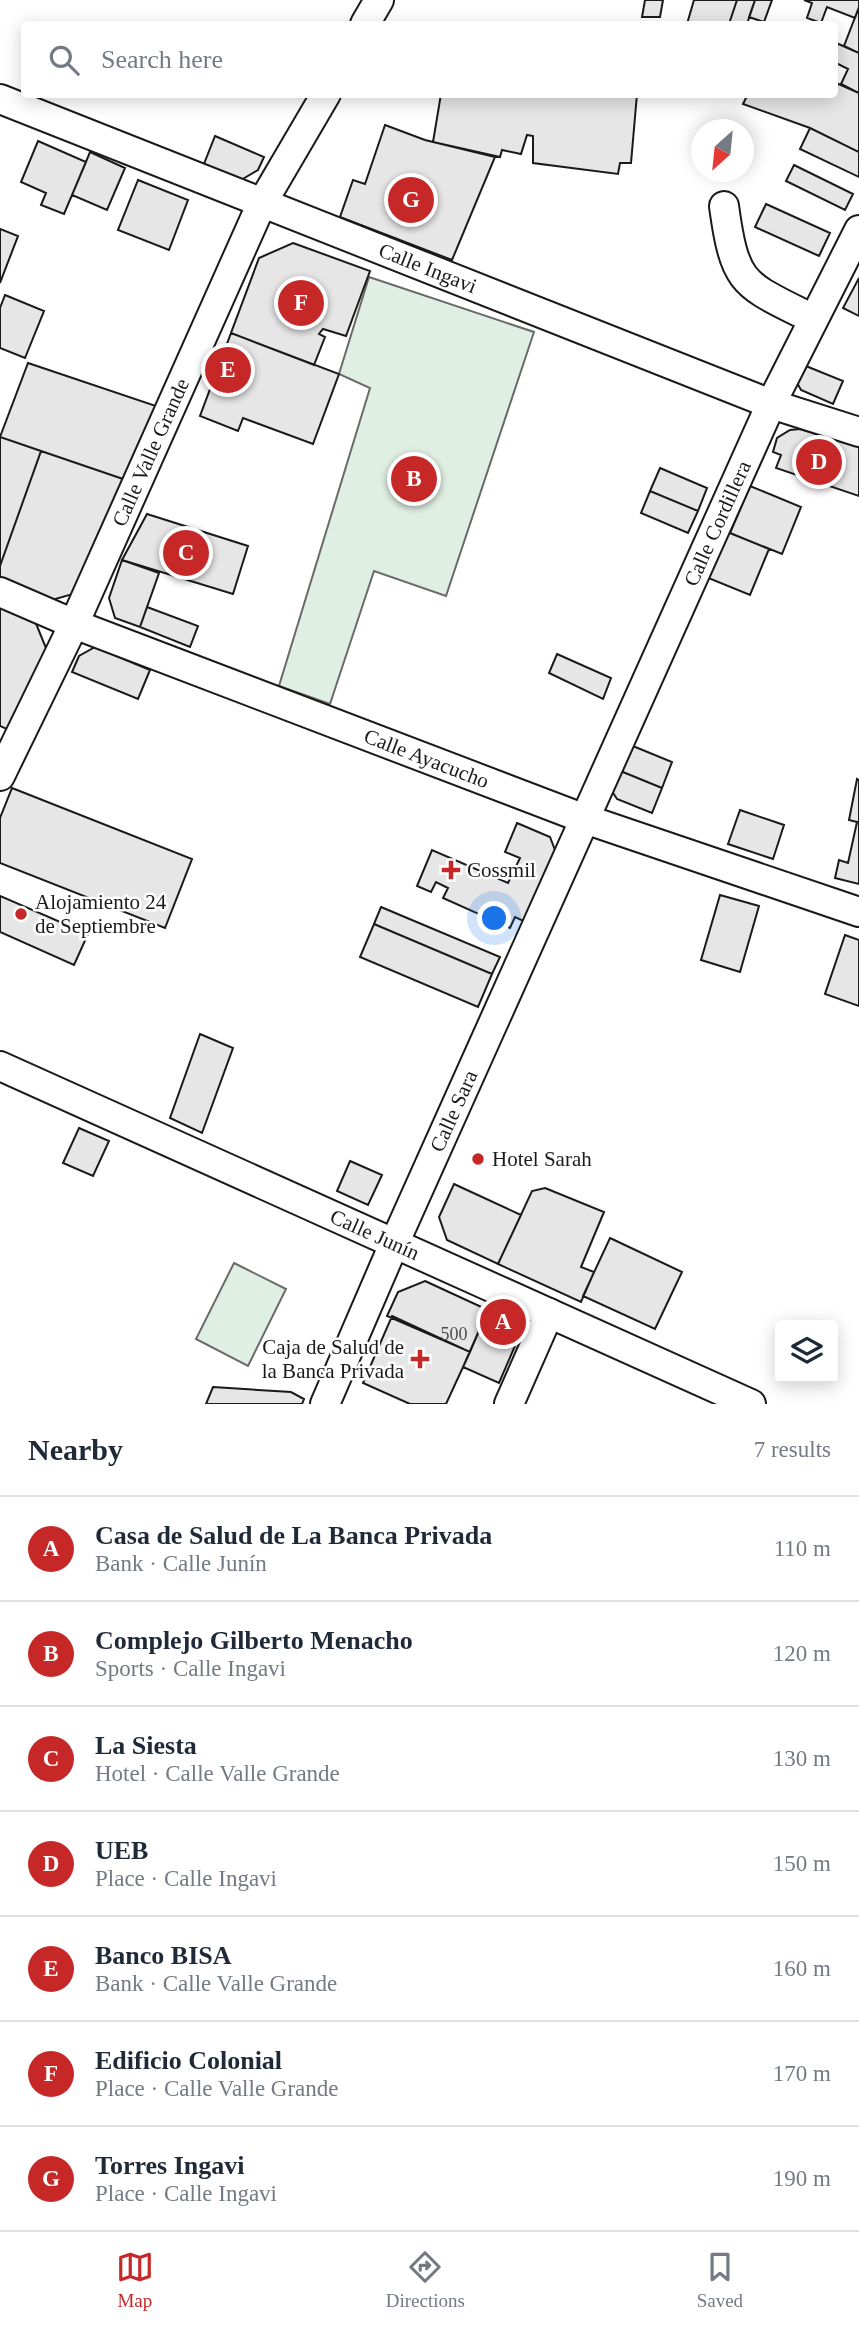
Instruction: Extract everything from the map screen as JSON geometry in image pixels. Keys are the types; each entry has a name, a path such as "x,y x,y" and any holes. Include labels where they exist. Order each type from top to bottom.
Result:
{"street":[{"path":"367,21 379,0"},
{"name":"Calle Valle Grande","path":"0,776 74,624 261,205 324,98"},
{"name":"Calle Ingavi","path":"0,99 261,205 771,404 859,432"},
{"path":"724,206 730,253 746,281 755,291 813,320"},
{"name":"Calle Cordillera","path":"585,819 771,404 857,239"},
{"name":"Calle Ayacucho","path":"0,592 74,624 585,819 859,912"},
{"name":"Calle Sara","path":"326,1404 394,1244 585,819"},
{"name":"Calle Junín","path":"0,1066 751,1404"},
{"path":"509,1404 549,1313"}],"green space":[{"path":"369,277 534,332 446,596 374,571 330,704 279,686 370,388 339,374"},
{"path":"234,1263 286,1289 248,1366 196,1339"}],"building":[{"path":"645,0 663,0 660,17 642,17"},
{"path":"694,0 737,0 730,21 688,21"},
{"path":"737,0 755,0 748,21 730,21"},
{"path":"755,0 772,0 764,21 749,17"},
{"path":"804,0 859,0 859,7 855,18 827,7 822,21 815,21 807,18 812,3"},
{"path":"859,7 859,53 844,46"},
{"path":"838,44 859,53 859,93 841,84 848,69 838,64"},
{"path":"838,84 859,93 859,152 810,128 743,104 746,98 838,98"},
{"path":"440,98 637,98 631,163 620,163 618,174 533,163 533,136 527,135 521,154 502,150 500,157 433,142"},
{"path":"385,125 425,140 495,157 452,260 340,217 353,180 365,184"},
{"path":"810,128 859,152 859,177 800,149"},
{"path":"215,136 264,157 258,170 236,183 202,169"},
{"path":"38,141 86,162 64,214 41,205 46,193 21,182"},
{"path":"90,152 125,168 107,210 72,195"},
{"path":"794,165 853,194 845,210 786,181"},
{"path":"138,180 188,200 169,250 118,230"},
{"path":"766,204 830,233 819,256 755,227"},
{"path":"0,229 18,236 0,283"},
{"path":"293,243 370,271 346,336 323,329 319,334 325,337 314,365 231,333 259,258"},
{"path":"859,278 859,316 843,308"},
{"path":"5,295 44,311 25,358 0,348 0,308"},
{"path":"231,333 339,374 313,444 243,418 238,431 200,416"},
{"path":"28,363 159,407 126,480 0,437"},
{"path":"801,364 843,381 833,404 801,390 795,379"},
{"path":"800,429 859,447 859,496 776,468 781,455 773,452 777,438 790,430"},
{"path":"0,437 41,451 0,566"},
{"path":"41,451 126,480 73,594 52,600 0,577 0,566"},
{"path":"660,468 707,488 698,511 650,491"},
{"path":"750,486 801,507 782,554 730,533"},
{"path":"650,491 698,511 688,533 641,513"},
{"path":"147,514 248,546 233,594 122,560"},
{"path":"720,529 769,549 750,595 701,575"},
{"path":"122,560 159,573 140,627 115,618 109,598"},
{"path":"0,607 35,621 48,653 11,731 0,726"},
{"path":"147,607 198,626 190,647 140,627"},
{"path":"95,647 150,670 138,699 72,672 79,656"},
{"path":"557,654 611,678 603,699 549,673"},
{"path":"628,744 672,762 662,788 618,770"},
{"path":"618,770 662,788 652,813 617,799 610,788"},
{"path":"857,779 859,884 835,878 839,860 848,863 857,822 849,820"},
{"path":"12,788 192,859 165,928 0,863 0,818"},
{"path":"740,810 784,825 773,859 728,844"},
{"name":"Cossmil","path":"517,823 550,837 558,858 530,924 515,917 510,928 443,898 448,888 436,882 431,892 417,886 432,850 508,883 520,858 505,852"},
{"path":"720,895 759,906 740,972 701,960"},
{"name":"Alojamiento 24 de Septiembre","path":"0,896 88,934 74,965 0,932"},
{"path":"381,907 500,957 492,974 374,924"},
{"path":"374,924 492,974 478,1007 360,957"},
{"path":"845,935 859,940 859,1006 825,994"},
{"path":"200,1034 233,1048 202,1133 170,1118"},
{"path":"79,1128 109,1141 93,1176 63,1163"},
{"path":"350,1161 382,1175 368,1205 337,1191"},
{"path":"454,1184 521,1215 498,1264 447,1240 439,1217"},
{"path":"545,1188 604,1212 581,1267 594,1272 581,1302 498,1264 532,1191"},
{"path":"610,1238 682,1272 655,1329 583,1296"},
{"path":"425,1281 488,1310 470,1352 387,1316 398,1292"},
{"path":"488,1310 524,1325 499,1383 463,1367"},
{"name":"Caja de Salud de la Banca Privada","path":"392,1316 470,1352 446,1404 410,1404 363,1383"},
{"path":"213,1387 291,1392 304,1399 302,1404 206,1404"}],"place":[{"name":"Torres Ingavi","path":"411,200"},
{"name":"Edificio Colonial","path":"301,303"},
{"name":"Banco BISA","path":"228,370"},
{"name":"UEB","path":"819,462"},
{"name":"Complejo Gilberto Menacho","path":"414,479"},
{"name":"La Siesta","path":"186,553"},
{"name":"Cossmil","path":"451,870"},
{"name":"Alojamiento 24 de Septiembre","path":"21,914"},
{"name":"Hotel Sarah","path":"478,1159"},
{"name":"Casa de Salud de La Banca Privada","path":"503,1322"},
{"name":"Caja de Salud de la Banca Privada","path":"420,1359"}]}
